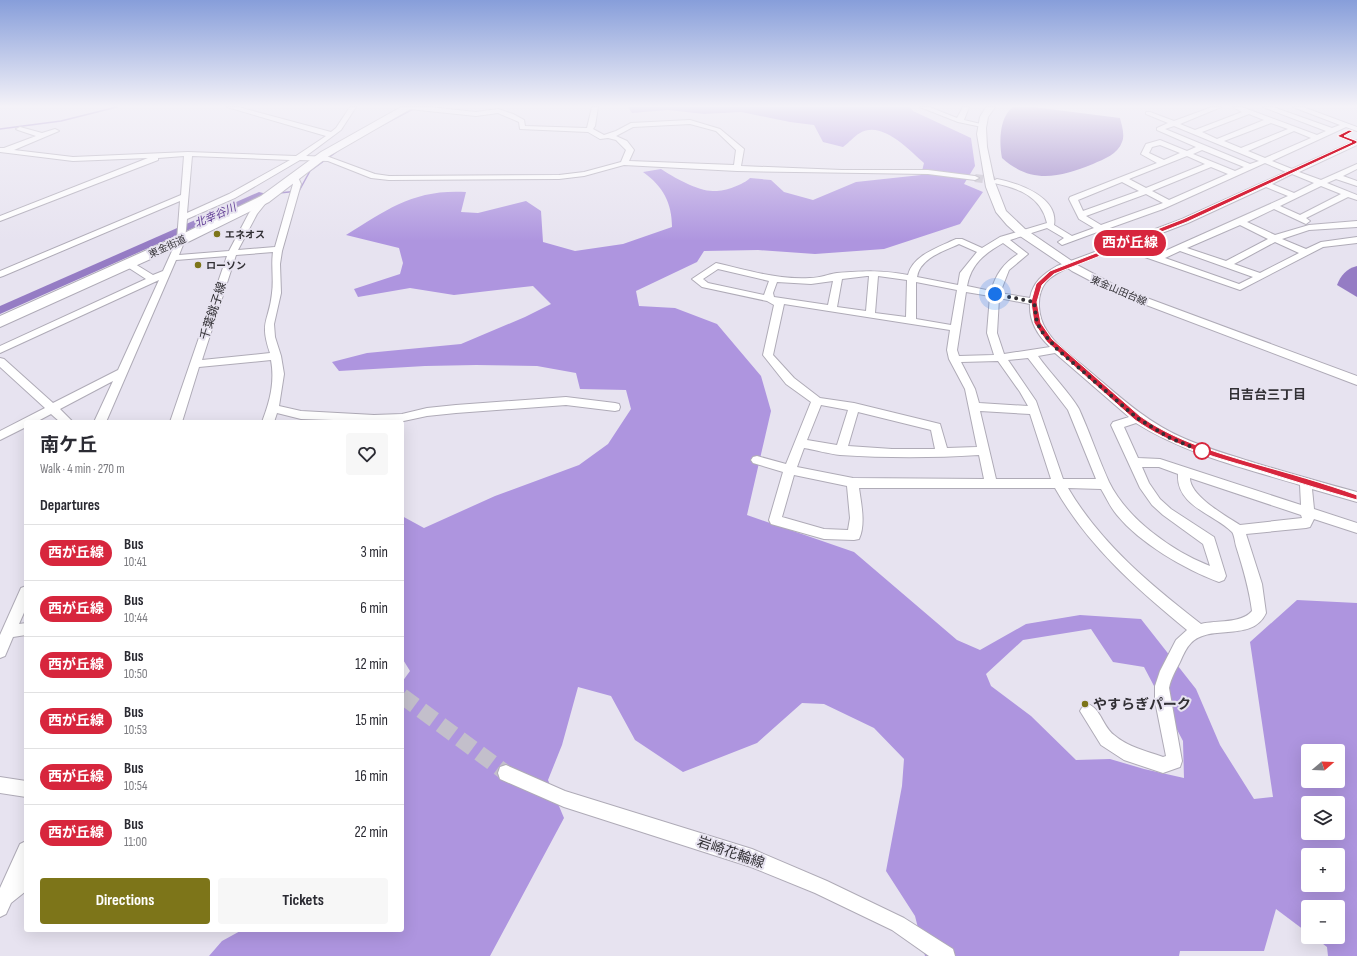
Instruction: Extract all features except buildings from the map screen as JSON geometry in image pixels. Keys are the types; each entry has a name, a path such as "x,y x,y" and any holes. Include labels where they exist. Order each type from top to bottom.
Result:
{"highway":[{"name":"東金街道","path":"243,213 316,152"},
{"name":"東金街道","path":"0,316 182,237 243,213 265,200 294,177 309,158 323,152"},
{"name":"東金街道","path":"0,322 182,237"}],"main road":[{"name":"東金山田台線","path":"984,152 991,187 998,206 1005,218 1068,265 1099,282 1144,301 1357,381"}],"street":[{"path":"15,152 73,159 188,154 309,158 334,160 374,176 389,178 559,177 584,174 624,163 737,169 842,172 928,172 975,178"},
{"path":"183,218 232,196 286,166 309,158 315,152"},
{"path":"624,163 629,152"},
{"path":"737,169 740,152"},
{"path":"1146,152 1145,154 1164,163"},
{"path":"1182,152 1235,174"},
{"path":"1192,152 1073,200 1081,215 1101,229 1142,253 1240,287 1304,252 1334,242 1357,240"},
{"path":"1213,152 1250,167"},
{"path":"1243,152 1357,198"},
{"path":"1048,225 1066,241 1169,203 1285,152"},
{"path":"1335,152 1185,221 1068,265 1044,278 1039,284 1034,302 1037,323 1043,333 1057,349 1137,418 1170,438 1306,483 1357,497"},
{"path":"101,420 182,237 188,154"},
{"path":"0,219 122,172 160,155"},
{"path":"1081,215 1146,191 1211,164"},
{"path":"1157,258 1181,249 1320,183 1354,169"},
{"path":"1336,176 1357,184"},
{"path":"269,420 279,386 279,373 276,356 270,340 269,324 276,303 276,261 296,190 297,184 294,177"},
{"path":"1124,180 1169,203"},
{"path":"991,484 970,389 954,359 952,350 954,328 965,273 982,251 1003,239 1051,224 1050,216 1042,202 1029,192 1015,185 997,181"},
{"path":"1266,184 1294,196"},
{"path":"1300,218 1348,194"},
{"path":"0,274 185,196"},
{"path":"1274,206 1318,226"},
{"name":"千葉銚子線","path":"177,420 232,253 243,213"},
{"path":"1240,222 1304,252"},
{"path":"1226,265 1292,232 1318,226 1357,224"},
{"path":"1003,239 1024,254 1004,269 997,281 992,334 1002,359 1030,399 1035,410 1051,464 1059,484 1076,512 1094,535 1121,563 1173,610 1198,630"},
{"path":"911,321 912,279 914,269 920,262 959,241 982,251"},
{"path":"173,258 279,249"},
{"path":"1181,249 1260,276"},
{"path":"132,266 153,279"},
{"path":"954,328 770,300 705,284 696,279 716,266 774,279 811,280 874,273 1034,302"},
{"path":"0,350 166,273"},
{"path":"870,315 874,273"},
{"path":"832,309 838,276"},
{"path":"770,300 768,293 774,279"},
{"path":"770,300 779,304 768,355 790,381 818,401 854,407 936,427 942,453"},
{"path":"954,359 1002,359 1031,355 1057,349"},
{"path":"1031,355 1073,409 1104,484 1120,510 1146,535 1183,559 1219,576 1209,541 1180,522 1156,502 1144,485 1117,425 1137,418"},
{"path":"195,364 276,356"},
{"path":"0,362 65,420"},
{"path":"30,420 122,372"},
{"path":"273,408 301,415 326,418 374,419 456,409 516,406 566,401 615,407"},
{"path":"818,401 790,470 775,520 803,529 827,534 848,536 854,535 856,518 853,483"},
{"path":"842,451 854,407"},
{"path":"974,407 1035,410"},
{"path":"404,422 412,415"},
{"path":"0,436 24,423"},
{"path":"801,443 842,451 942,453 984,452"},
{"path":"757,460 790,470 853,483 1104,484"},
{"path":"1133,462 1160,462 1308,514 1357,528"},
{"path":"1184,471 1184,485 1190,494 1217,516 1240,531"},
{"path":"1240,531 1245,528 1306,523 1308,520 1308,514 1306,483"},
{"path":"1088,711 1107,740 1130,754 1163,765 1174,761 1173,748 1164,711 1161,686 1186,638 1198,630 1254,621 1260,613 1255,584 1239,535 1240,531"},
{"path":"0,651 7,630 24,596"},
{"path":"7,630 24,629"},
{"name":"岩崎花輪線","path":"506,773 564,799 752,858 821,887 898,924 946,956"},
{"path":"0,785 24,789"},
{"path":"2,904 24,854"},
{"path":"2,904 24,881"}],"shaded area":[{"path":"911,152 973,152 975,166 964,184 983,192 960,224 884,249 815,254 758,250 704,251 697,262 636,291 639,306 675,308 717,324 761,376 771,411 747,515 854,552 957,640 980,650 1026,624 1080,615 1141,619 1196,689 1220,745 1254,799 1273,797 1250,642 1297,600 1357,603 1357,956 1328,956 1327,947 1323,944 1345,944 1345,900 1301,900 1301,928 1276,909 1264,951 1180,951 1179,956 925,956 915,916 886,871 902,786 904,759 874,728 824,704 802,703 757,743 683,772 635,740 611,696 578,687 562,745 548,780 564,818 490,956 209,956 222,941 238,932 404,932 404,679 410,671 404,661 404,517 424,528 495,496 579,465 608,444 631,409 626,390 580,389 576,373 537,366 425,366 339,371 332,362 367,353 461,344 525,317 551,304 533,286 454,295 410,288 358,297 354,289 400,274 403,263 399,248 346,235 389,209 416,197 448,192 466,192 461,212 478,213 526,201 541,211 543,242 575,251 623,244 672,227 672,218 665,196 656,183 643,172 661,169 700,189 713,191 733,188 750,178 771,180 784,192 813,200 856,182 921,175 924,163","holes":["1091,629 1113,662 1144,667 1183,741 1184,778 1144,769 1110,759 1076,760 1031,716 991,686 986,674 1023,640"]},
{"path":"1001,152 1115,152 1110,156 1081,169 1058,175 1046,176 1024,172 1013,167 1002,158"},
{"path":"1357,266 1357,297 1337,285 1344,273"}],"waterway":[{"name":"北幸谷川","path":"279,193 299,191 310,171 337,152"},
{"name":"北幸谷川","path":"259,195 266,194"},
{"name":"北幸谷川","path":"0,310 259,195"}],"tunnel":[{"path":"975,178 997,181"},
{"path":"404,697 506,773"}],"bus line":[{"name":"西が丘線","path":"1335,152 1185,221 1052,272 1039,284 1034,302 1034,312 1037,323 1043,333 1057,349 1137,418 1151,428 1170,438 1203,451 1357,497"}],"place":[{"name":"エネオス","path":"217,234"},
{"name":"ローソン","path":"198,265"},
{"name":"やすらぎパーク","path":"1085,704"}],"district":[{"name":"日吉台三丁目","path":"1267,394"}],"route":[{"path":"995,294 1034,302 1034,312 1037,323 1049,341 1057,349 1137,418 1151,428 1170,438 1202,451"}]}
